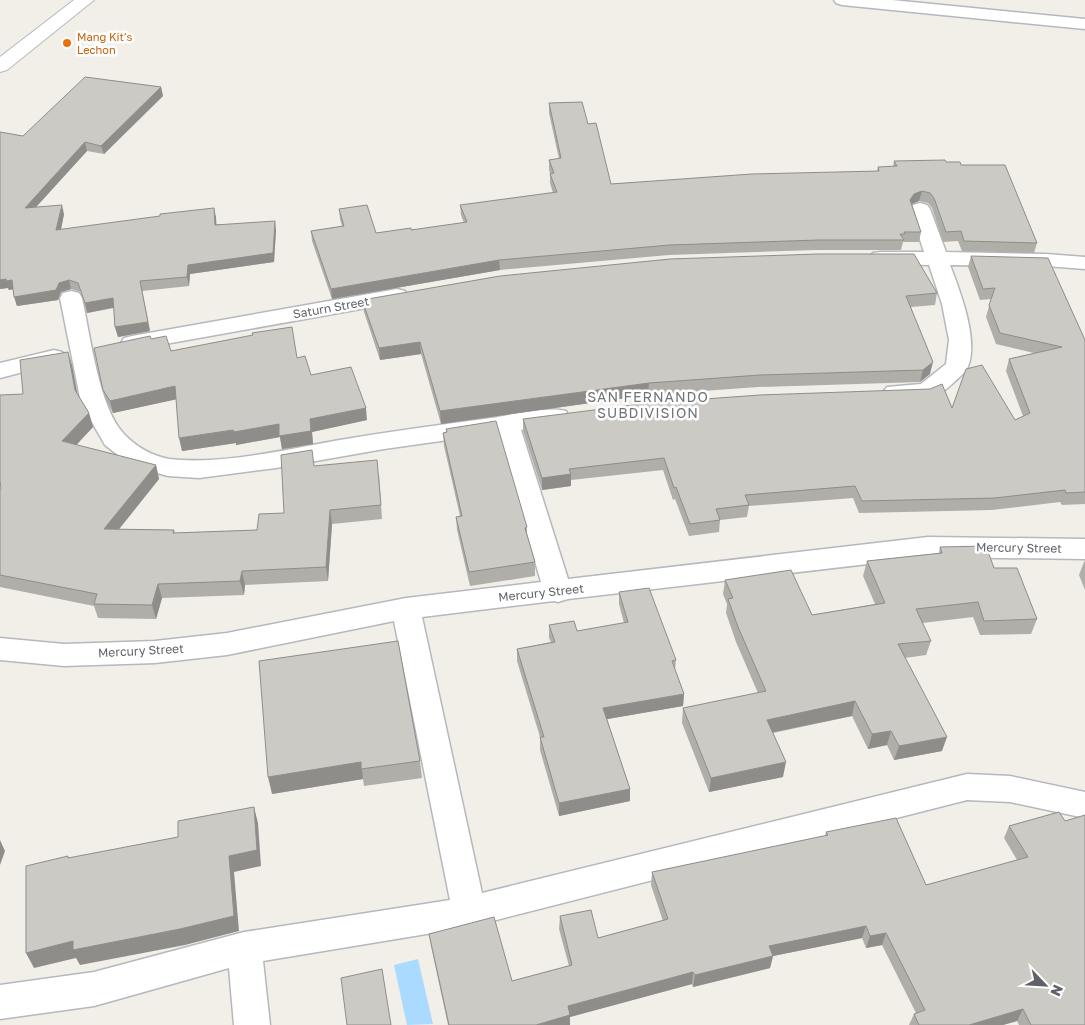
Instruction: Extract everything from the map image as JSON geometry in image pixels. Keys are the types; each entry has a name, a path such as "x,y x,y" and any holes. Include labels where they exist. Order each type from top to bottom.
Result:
{"main road":[{"path":"0,66 85,0"}],"street":[{"path":"842,0 1085,24"},
{"path":"869,394 927,391 957,367 960,340 953,304 920,209"},
{"path":"863,258 938,258 1085,263"},
{"name":"Saturn Street","path":"0,372 37,360 413,294"},
{"path":"71,298 100,349 93,403 114,439 141,460 168,467 199,469 276,460 507,423 575,415"},
{"path":"507,423 558,592"},
{"name":"Mercury Street","path":"0,649 64,655 155,652 227,644 406,608 558,592 928,547 1085,549"},
{"path":"406,608 469,912"},
{"path":"0,1002 94,989 244,948 469,912 967,788 1010,789 1085,805"},
{"path":"244,948 252,1025"}],"water":[{"path":"418,959 433,1024 407,1025 394,965"}],"building":[{"path":"85,77 161,87 101,146 85,142 25,208 62,205 56,230 160,216 160,214 214,208 215,225 275,221 273,253 188,265 187,277 140,281 148,322 115,327 113,298 85,303 78,283 69,280 59,283 56,290 14,297 12,280 0,280 0,132 23,136"},
{"path":"582,102 588,124 596,123 611,184 752,174 879,171 878,167 897,166 894,161 945,160 946,162 960,162 961,165 1005,165 1037,243 964,241 961,231 946,232 934,198 930,193 922,191 914,194 910,200 921,232 904,232 905,234 900,234 904,240 818,240 670,245 499,260 331,289 311,231 344,226 339,209 367,205 376,233 467,222 460,205 557,192 550,174 554,173 549,160 561,158 549,103"},
{"path":"818,254 914,254 937,293 906,296 933,362 923,370 760,375 649,383 440,411 420,342 379,348 362,300 500,276 670,259"},
{"path":"971,256 1048,258 1085,340 1085,492 1066,493 1065,490 995,498 862,501 855,486 745,495 749,505 716,509 720,520 690,524 676,487 674,488 664,458 569,469 571,474 542,478 523,419 649,403 760,395 930,389 942,384 952,408 966,369 982,365 1015,420 1030,413 1009,359 1062,347 1000,333 989,305 995,288 983,289"},
{"path":"292,327 297,358 305,356 311,375 351,367 366,408 310,419 311,431 279,436 279,424 234,432 233,430 179,438 175,386 110,401 103,390 94,348 150,336 151,339 166,336 171,351 253,335 252,333"},
{"path":"68,352 75,390 89,413 62,441 156,465 104,529 174,530 173,533 257,530 259,514 284,513 281,455 312,450 314,466 377,460 381,505 330,510 326,567 242,571 240,581 158,584 152,605 94,604 97,594 0,575 0,395 23,394 20,360"},
{"path":"496,421 527,527 525,528 535,562 469,572 456,517 462,516 443,433 447,432 446,429"},
{"path":"986,546 994,568 1017,568 1037,619 984,621 978,602 916,609 931,641 898,644 947,737 899,746 891,731 872,734 855,701 767,720 786,762 711,778 683,708 766,691 738,627 728,599 733,598 725,580 791,570 812,615 885,603 867,561 942,553 940,547"},
{"path":"649,588 676,660 672,661 684,694 603,708 630,789 559,803 540,737 544,737 517,649 555,642 549,625 574,621 577,631 628,622 619,592"},
{"path":"398,641 420,761 361,769 361,762 268,777 259,661"},
{"path":"254,807 257,850 229,856 234,916 180,929 73,950 73,941 26,953 26,866 68,856 68,858 178,837 178,821"},
{"path":"1059,812 1065,821 1085,815 1085,1025 1031,1025 1023,1009 969,1025 919,1025 914,1014 925,1010 886,933 870,936 866,926 769,946 773,956 695,975 693,972 568,1006 570,1015 536,1025 449,1025 429,934 494,917 512,981 572,965 560,916 591,910 598,938 668,919 652,872 828,835 826,832 896,818 926,885 1028,857 1009,826"},
{"path":"382,969 391,1025 347,1025 341,978"}],"place":[{"name":"Mang Kit's Lechon","path":"67,43"}],"district":[{"name":"SAN FERNANDO SUBDIVISION","path":"648,406"}]}
